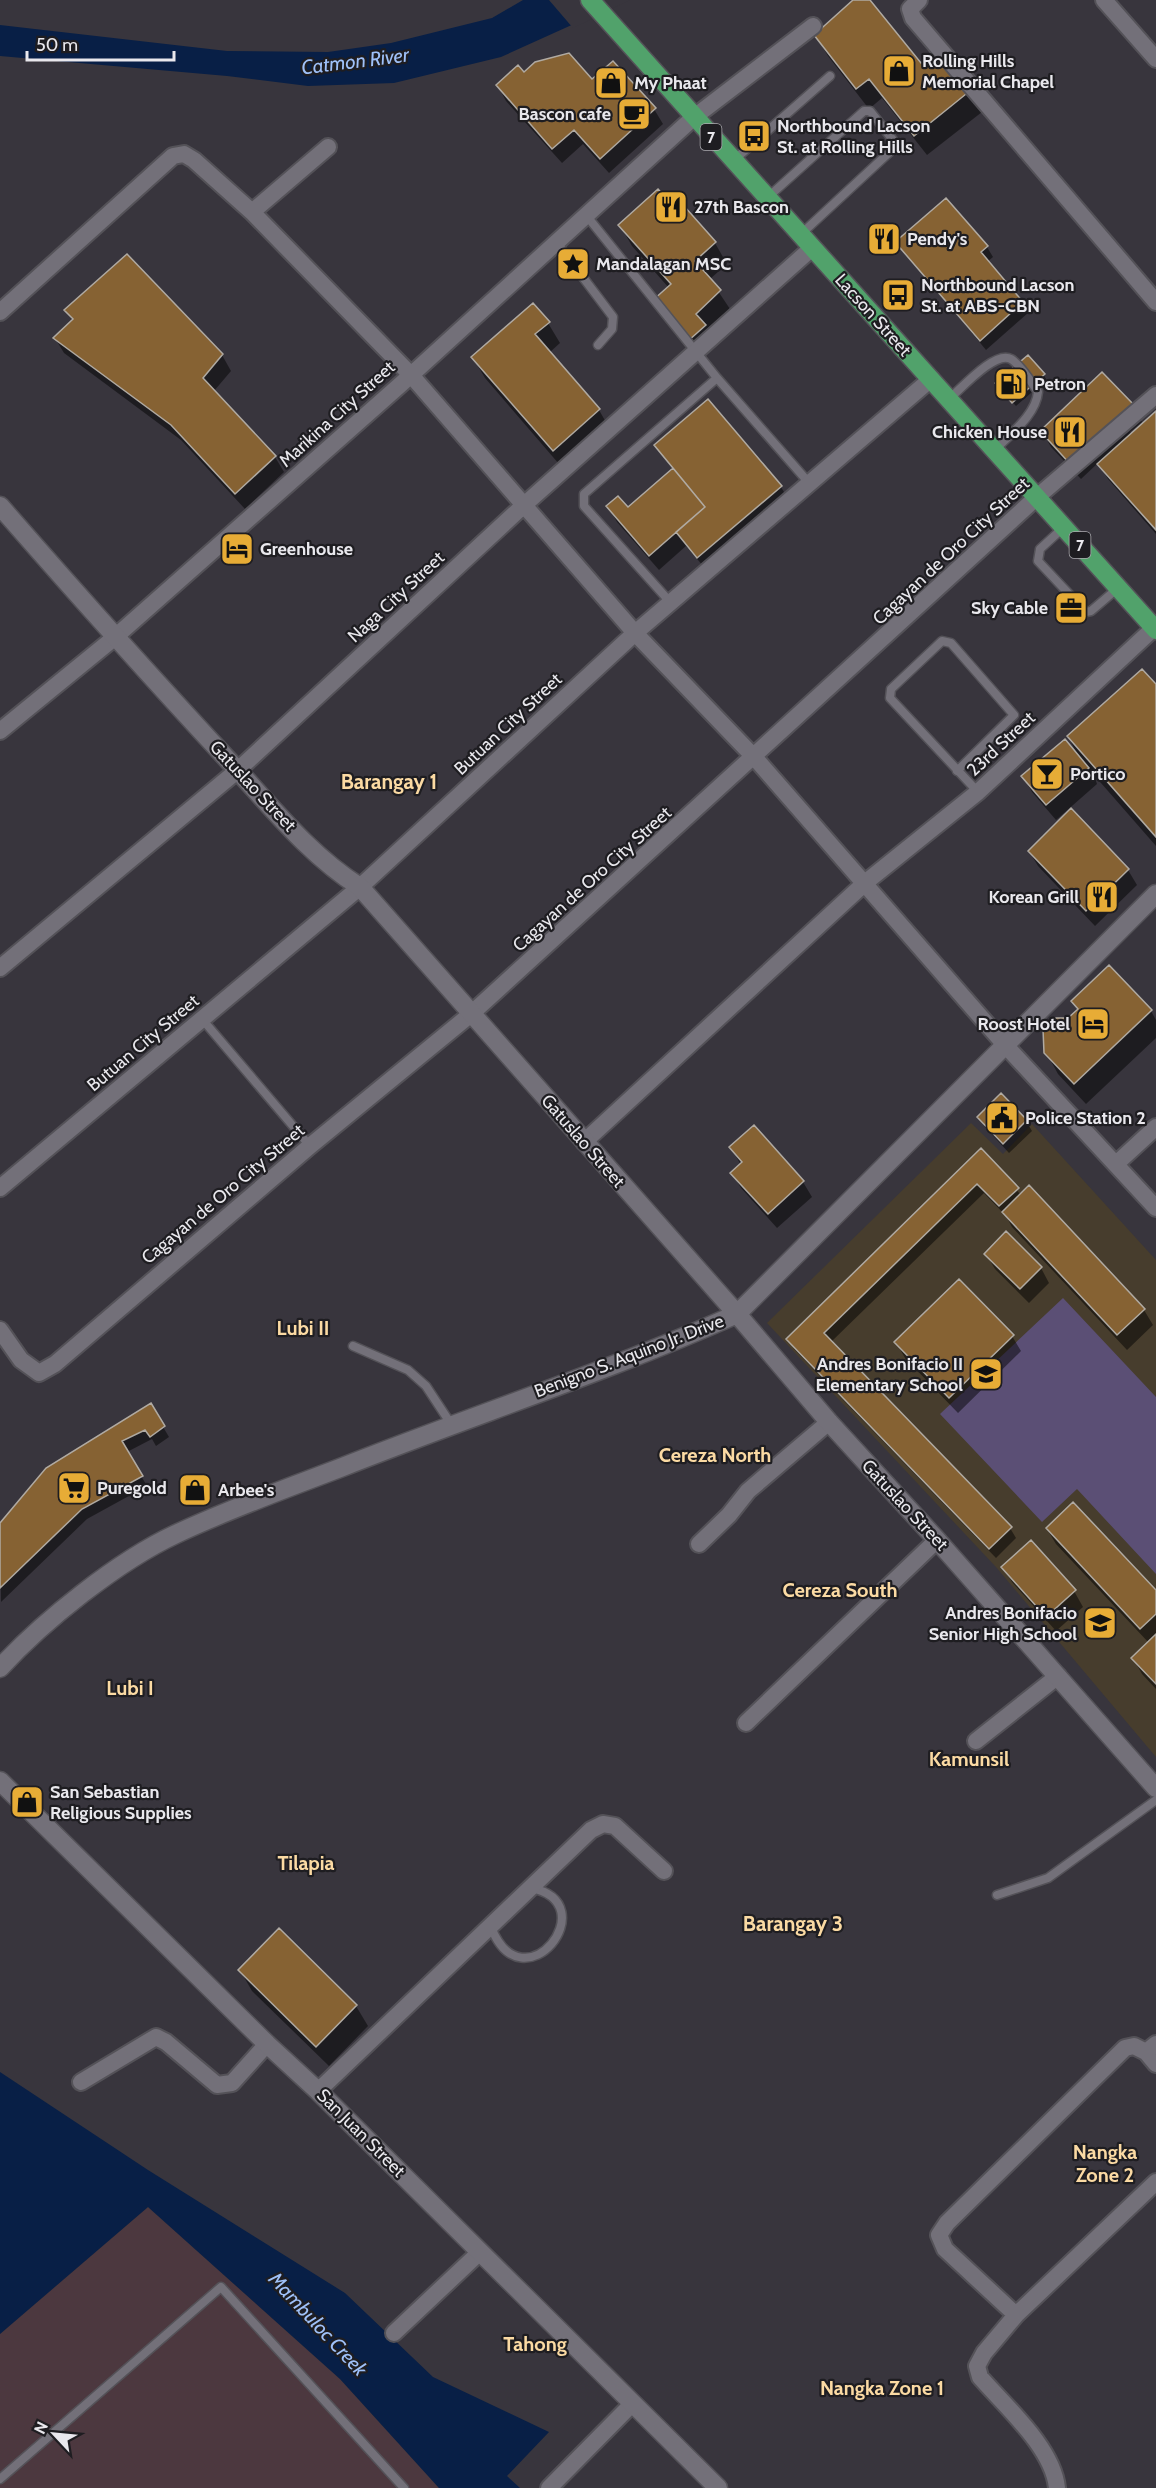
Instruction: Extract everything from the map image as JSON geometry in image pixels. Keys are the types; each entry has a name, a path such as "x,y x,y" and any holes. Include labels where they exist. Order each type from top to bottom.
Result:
{"main road":[{"name":"Lacson Street","path":"590,0 1155,628"},
{"name":"Gatuslao Street","path":"0,506 114,638 331,869 360,887 737,1314 829,1422 937,1540 1156,1788"},
{"name":"Benigno S. Aquino Jr. Drive","path":"0,1668 69,1606 118,1569 174,1535 451,1424 687,1336 737,1314 1156,894"},
{"name":"San Juan Street","path":"0,1781 267,2044 318,2091 718,2488"}],"street":[{"path":"919,0 910,9 913,18 1156,302"},
{"path":"1104,0 1156,59"},
{"name":"Marikina City Street","path":"0,731 114,638 411,375 693,117 813,26"},
{"path":"252,212 328,147"},
{"path":"0,312 173,156 184,154 195,160 252,212 411,375 635,633 755,758 866,882 1006,1046 1156,1208"},
{"name":"Naga City Street","path":"0,968 238,770 524,505 697,351 806,242"},
{"name":"Butuan City Street","path":"0,1188 360,887 635,633 931,379"},
{"name":"Cagayan de Oro City Street","path":"0,1330 21,1360 39,1373 55,1364 310,1146 471,1014 755,758 1037,497 1156,395"},
{"name":"23rd Street","path":"584,1142 866,882 978,792 1155,628"},
{"path":"1116,1164 1156,1127"},
{"path":"699,1544 729,1515 748,1491 829,1422"},
{"path":"746,1723 937,1540"},
{"path":"976,1741 1058,1676"},
{"path":"318,2091 591,1830 603,1824 615,1826 664,1871"},
{"path":"81,2082 156,2037 166,2042 217,2085 232,2082 267,2044"},
{"path":"1016,2315 945,2248 939,2235 947,2223 1125,2048 1134,2046 1153,2053"},
{"path":"1057,2488 1051,2464 1040,2447 980,2377 977,2366 984,2353 1016,2315 1156,2182"},
{"path":"394,2333 480,2252"},
{"path":"549,2488 632,2404"}],"lane":[{"path":"733,161 830,75"},
{"path":"766,198 864,111 870,111 893,140 894,148 806,242"},
{"path":"586,215 717,378 810,484"},
{"path":"556,243 613,317 612,329 598,345"},
{"path":"949,399 995,358 1005,357 1013,360 1038,392 1037,401 1033,410 995,450"},
{"path":"671,603 584,506 584,494 717,378"},
{"path":"1064,526 1040,549 1038,561 1086,612 1091,611 1118,588"},
{"path":"957,771 1014,715 951,643 942,640 889,694 957,771 978,792"},
{"path":"202,1019 310,1146"},
{"path":"353,1346 408,1370 426,1386 451,1424"},
{"path":"997,1895 1048,1878 1156,1800"},
{"path":"491,1927 496,1940 514,1955 537,1955 548,1950 561,1930 559,1907 544,1890 530,1887"},
{"path":"0,2479 221,2287 404,2488"}],"shaded area":[{"name":"Andres Bonifacio II Elementary School","path":"971,1123 1003,1154 1032,1124 1156,1260 1156,1757 996,1567 767,1323"},
{"path":"1063,1298 1156,1397 1156,1574 1077,1489 1042,1522 940,1414"},
{"path":"148,2207 340,2379 439,2488 0,2488 0,2334"}],"water":[{"name":"Catmon River","path":"523,0 627,0 501,57 394,83 308,86 227,76 0,56 0,25 227,51 328,52 391,43 492,18"},
{"name":"Mambuloc Creek","path":"0,2072 148,2170 345,2293 433,2377 549,2432 507,2476 520,2488 439,2488 340,2379 148,2207 0,2334"}],"pier":[{"path":"549,0 630,0 573,28"}],"building":[{"name":"Rolling Hills Memorial Chapel","path":"853,0 870,0 921,63 938,49 971,90 914,136 869,79 856,89 814,35"},
{"path":"569,53 592,79 613,61 656,108 600,159 574,130 552,149 496,85 518,65 524,72 535,62"},
{"path":"658,189 679,213 685,207 716,242 695,261 721,290 696,314 706,325 688,341 652,301 671,284 618,225"},
{"path":"946,198 988,246 981,252 1023,302 980,341 895,242"},
{"path":"127,254 223,354 203,378 276,456 235,494 171,425 53,338 73,319 64,310"},
{"path":"533,303 550,322 535,334 600,409 553,451 471,357"},
{"path":"1028,355 1045,374 1012,403 995,383"},
{"path":"1102,372 1134,405 1071,465 1040,431"},
{"path":"708,399 782,486 697,558 676,532 705,507 654,445"},
{"path":"1156,411 1156,530 1097,464"},
{"path":"673,468 705,507 649,556 606,506 618,496 628,507"},
{"path":"1142,669 1156,684 1156,837 1067,736"},
{"path":"1065,739 1089,768 1046,805 1021,776"},
{"path":"1071,808 1129,869 1086,911 1028,851"},
{"name":"Roost Hotel","path":"1109,965 1152,1010 1074,1084 1044,1053 1043,1029 1055,1018 1068,1018 1078,1009 1071,1001"},
{"name":"Police Station 2","path":"1001,1093 1027,1120 1003,1144 977,1117"},
{"path":"754,1125 804,1181 768,1214 730,1173 742,1162 729,1147"},
{"path":"981,1148 1019,1188 999,1206 977,1184 824,1333 1012,1527 989,1549 786,1339"},
{"path":"1029,1185 1145,1309 1117,1335 1002,1212"},
{"path":"1006,1231 1042,1267 1020,1289 984,1254"},
{"path":"959,1279 1014,1335 949,1398 894,1342"},
{"name":"Puregold","path":"151,1403 165,1426 150,1437 145,1430 122,1441 143,1476 82,1509 0,1588 0,1523 46,1468"},
{"path":"1073,1502 1156,1590 1156,1614 1140,1629 1046,1528"},
{"path":"1031,1540 1076,1590 1046,1617 1001,1567"},
{"path":"1156,1634 1156,1684 1131,1658"},
{"path":"279,1928 357,2005 316,2047 238,1970"}],"place":[{"name":"Rolling Hills Memorial Chapel","path":"899,71"},
{"name":"My Phaat","path":"611,83"},
{"name":"Bascon cafe","path":"634,114"},
{"name":"Northbound Lacson St. at Rolling Hills","path":"754,136"},
{"name":"27th Bascon","path":"671,207"},
{"name":"Pendy's","path":"884,239"},
{"name":"Mandalagan MSC","path":"573,264"},
{"name":"Northbound Lacson St. at ABS-CBN","path":"898,295"},
{"name":"Petron","path":"1011,384"},
{"name":"Chicken House","path":"1070,432"},
{"name":"Greenhouse","path":"237,549"},
{"name":"Sky Cable","path":"1071,608"},
{"name":"Portico","path":"1047,774"},
{"name":"Korean Grill","path":"1102,897"},
{"name":"Roost Hotel","path":"1093,1024"},
{"name":"Police Station 2","path":"1002,1118"},
{"name":"Andres Bonifacio II Elementary School","path":"986,1374"},
{"name":"Puregold","path":"74,1488"},
{"name":"Arbee's","path":"195,1490"},
{"name":"Andres Bonifacio Senior High School","path":"1100,1623"},
{"name":"San Sebastian Religious Supplies","path":"27,1802"}],"district":[{"name":"Barangay 1","path":"389,781"},
{"name":"Lubi II","path":"303,1328"},
{"name":"Cereza North","path":"715,1455"},
{"name":"Cereza South","path":"840,1590"},
{"name":"Lubi I","path":"130,1688"},
{"name":"Kamunsil","path":"969,1759"},
{"name":"Tilapia","path":"306,1863"},
{"name":"Barangay 3","path":"793,1923"},
{"name":"Nangka Zone 2","path":"1105,2164"},
{"name":"Tahong","path":"535,2344"},
{"name":"Nangka Zone 1","path":"882,2388"}]}
